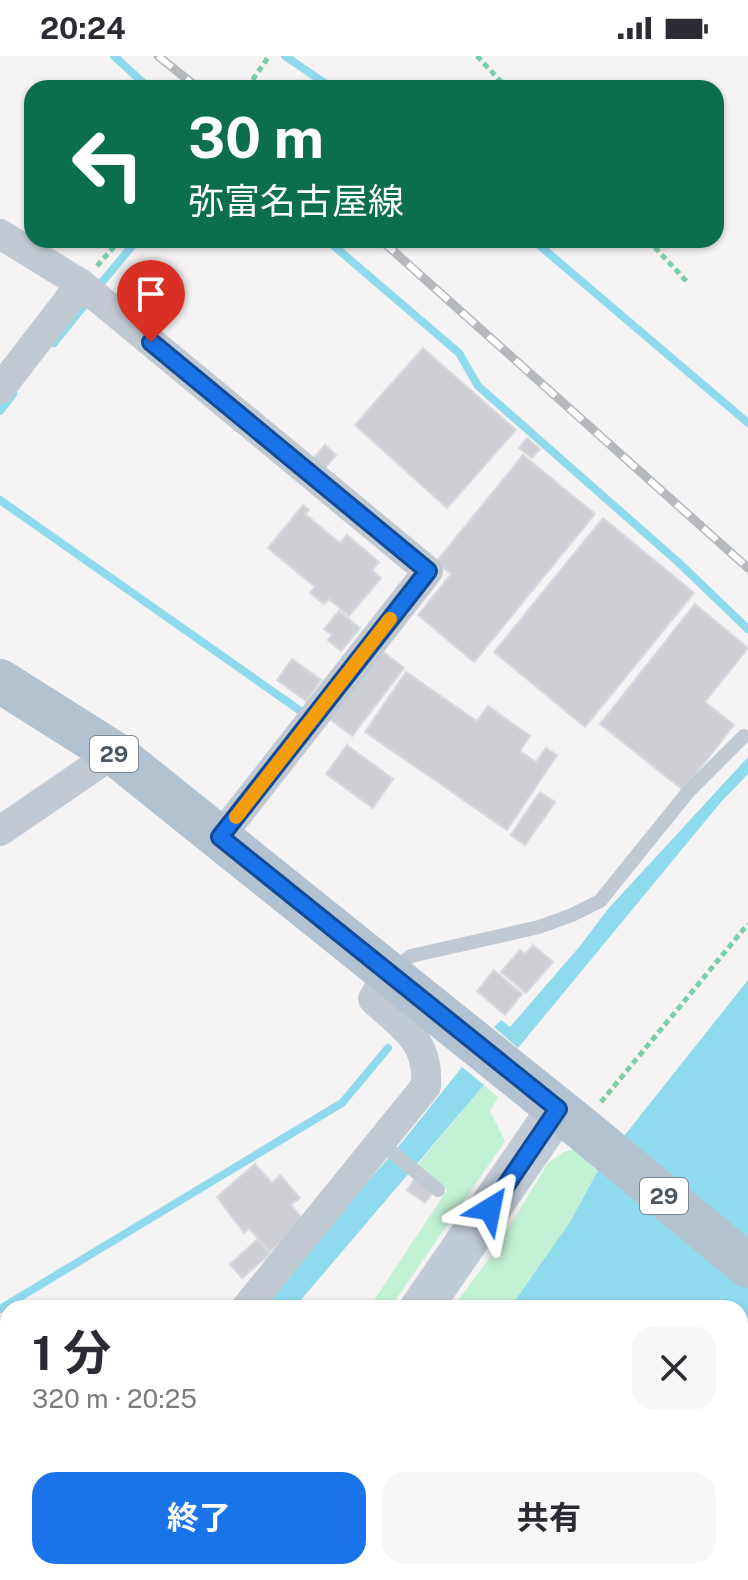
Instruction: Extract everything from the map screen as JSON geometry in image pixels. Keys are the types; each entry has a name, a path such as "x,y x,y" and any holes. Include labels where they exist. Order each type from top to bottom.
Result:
{"main road":[{"name":"29","path":"0,681 114,753 569,1118 748,1266"},
{"path":"427,1300 569,1118"}],"street":[{"path":"0,234 81,284 428,571 220,837"},
{"path":"0,389 81,284"},
{"path":"0,831 114,753"},
{"path":"253,1300 385,1147 426,1086 428,1067 420,1044 373,999 388,974"}],"lane":[{"path":"388,974 411,956 539,927 600,901 688,792 744,736"},
{"path":"385,1147 438,1190"}],"path":[{"path":"252,80 269,56"},
{"path":"477,56 500,80"},
{"path":"655,248 689,284"},
{"path":"569,1118 748,924"}],"green space":[{"path":"484,1085 498,1097 490,1111 505,1141 396,1300 374,1300 447,1190 418,1164"},
{"path":"579,1148 601,1165 570,1222 519,1297 517,1300 458,1300 492,1255 548,1163 564,1152"}],"water":[{"path":"748,757 748,774 721,802 518,1048 494,1027 501,1020 510,1027 608,909"},
{"path":"748,980 748,1300 516,1300 570,1222 601,1165"},
{"path":"462,1067 484,1085 301,1300 264,1300 399,1146"}],"building":[{"path":"423,348 516,430 447,508 355,425"},
{"path":"527,438 540,449 532,458 519,448"},
{"path":"325,445 336,455 323,470 312,460"},
{"path":"523,455 595,514 474,662 418,615 451,574 436,562"},
{"path":"303,505 309,510 305,514 340,543 347,535 379,562 372,570 381,578 349,616 329,599 324,604 310,593 315,587 268,548"},
{"path":"603,518 694,593 585,727 494,652"},
{"path":"695,604 748,648 705,702 734,725 683,790 600,724"},
{"path":"339,611 360,628 341,651 328,640 332,635 324,629"},
{"path":"381,650 404,668 352,736 329,718"},
{"path":"292,659 321,680 306,701 277,680"},
{"path":"406,672 477,721 488,706 530,736 520,751 536,762 546,748 557,755 507,830 365,732"},
{"path":"347,745 393,779 373,808 326,774"},
{"path":"540,792 555,802 525,845 511,835"},
{"path":"533,945 553,962 526,993 501,972 520,950 525,954"},
{"path":"494,970 522,994 505,1015 477,991"},
{"path":"255,1164 272,1183 280,1175 300,1198 291,1205 305,1222 269,1252 249,1228 244,1233 217,1197"},
{"path":"415,1178 433,1192 425,1203 407,1190"},
{"path":"258,1239 270,1254 242,1278 230,1264"}],"waterway":[{"path":"114,56 140,80"},
{"path":"285,56 320,80"},
{"path":"98,287 130,248"},
{"path":"336,248 459,353 478,386 678,562 748,629"},
{"path":"542,248 748,423"},
{"path":"54,343 86,303"},
{"path":"0,411 13,394"},
{"path":"0,500 302,712"},
{"path":"15,1300 342,1103 388,1048"}],"railway":[{"path":"158,56 188,80"},
{"path":"390,248 748,568"}],"slow traffic":[{"path":"236,817 390,619"}],"route":[{"path":"151,342 428,571 220,837 558,1109 490,1209"}]}
